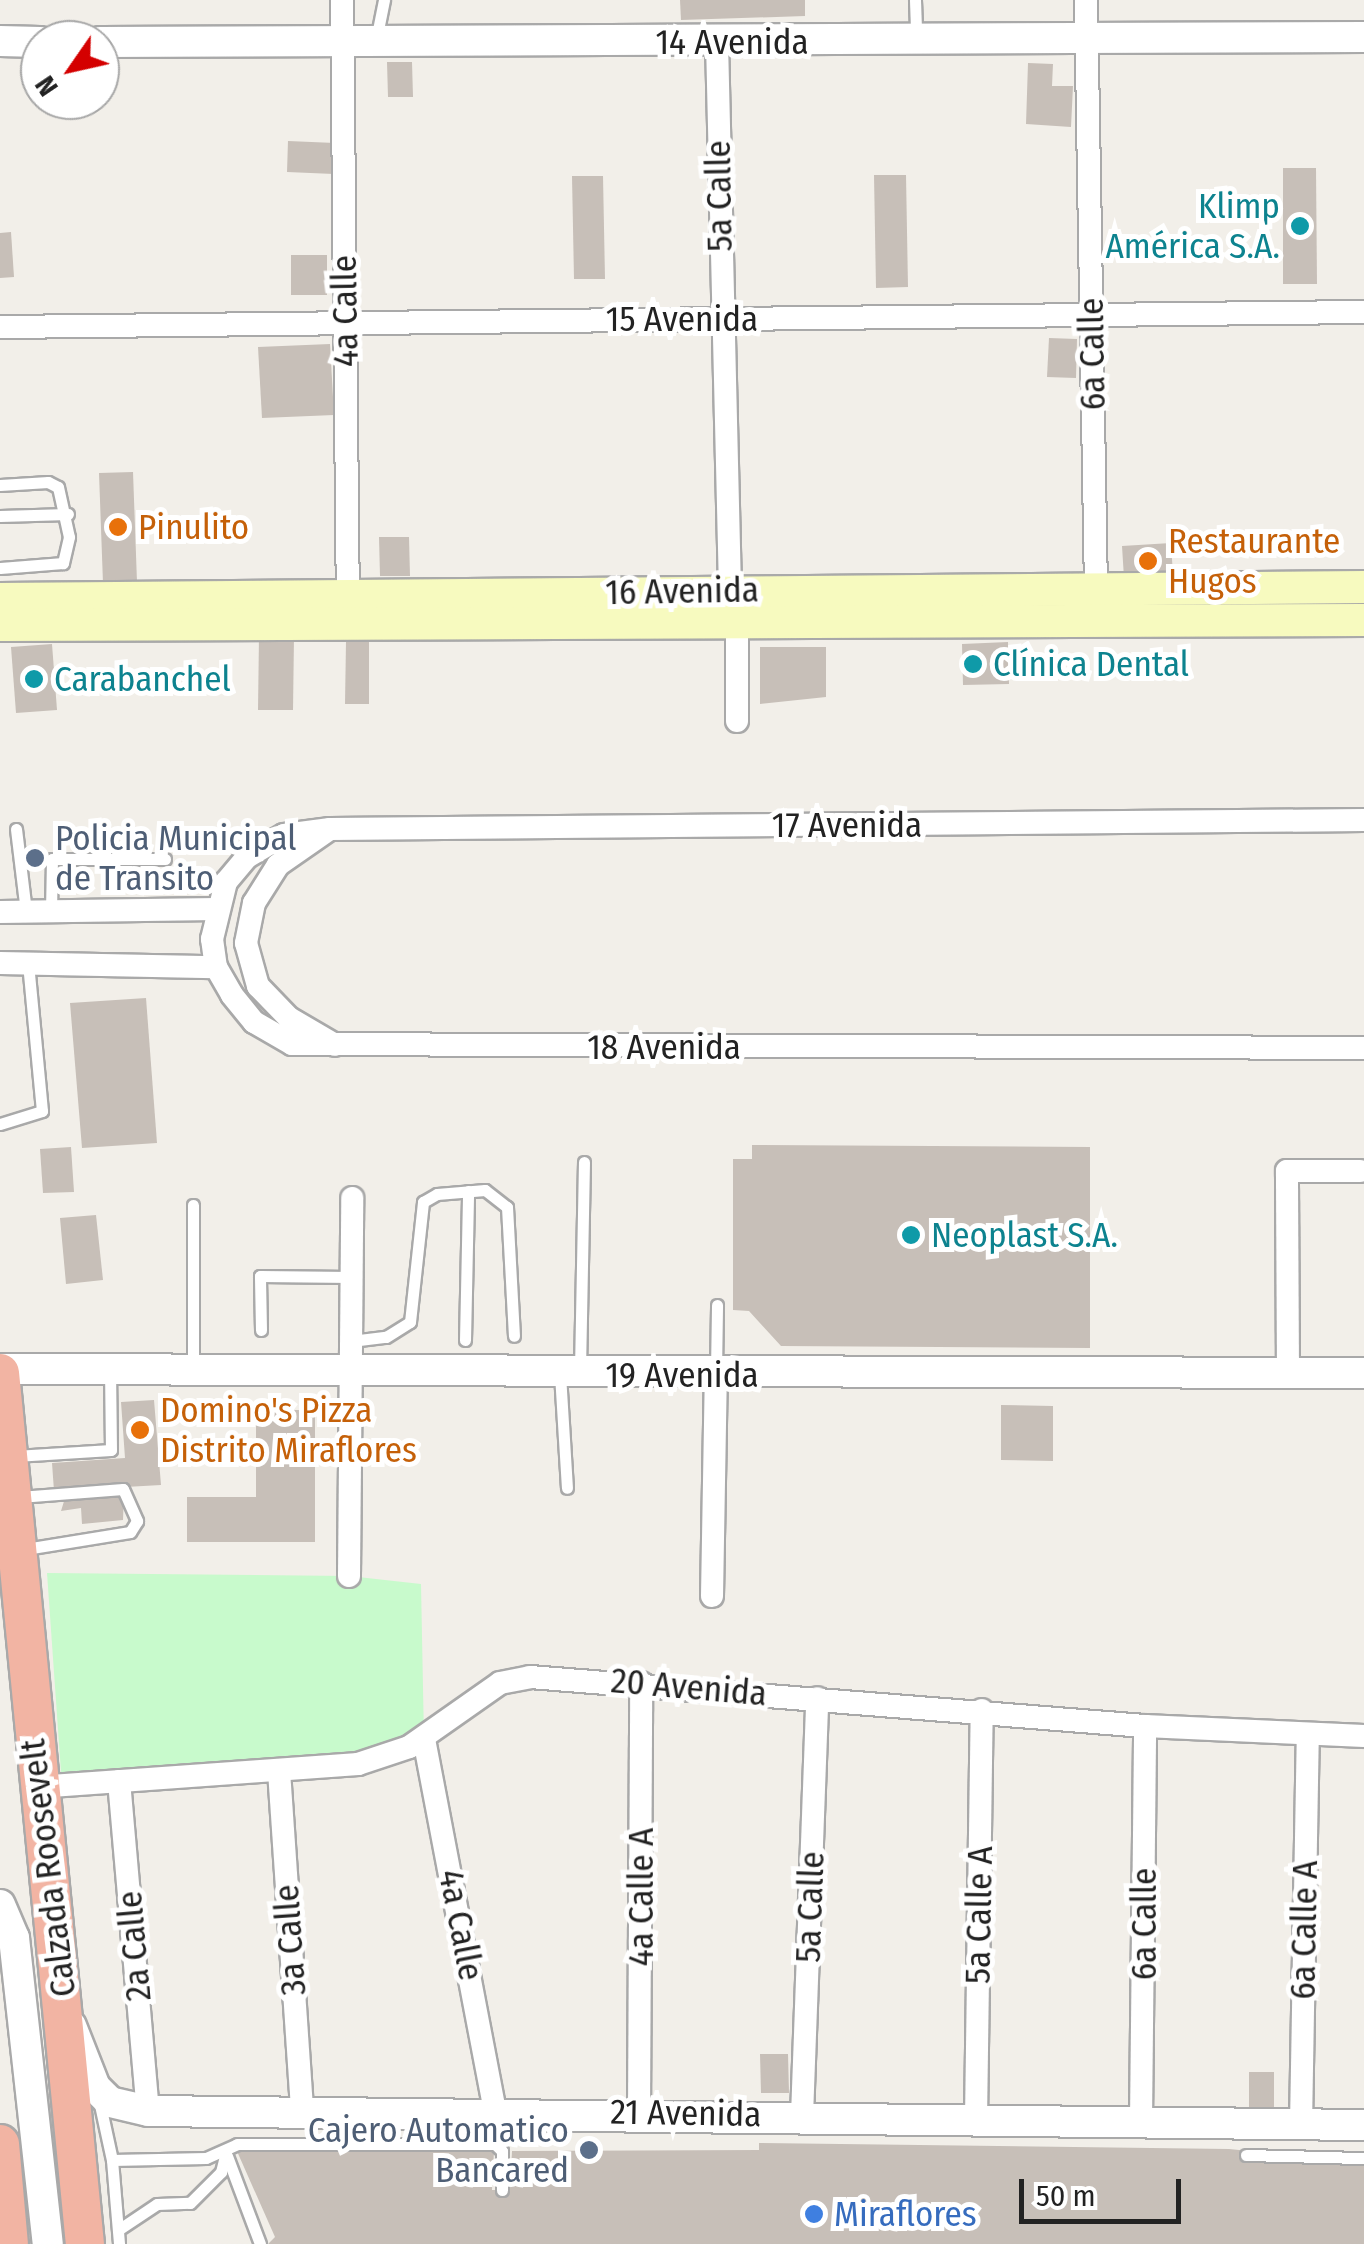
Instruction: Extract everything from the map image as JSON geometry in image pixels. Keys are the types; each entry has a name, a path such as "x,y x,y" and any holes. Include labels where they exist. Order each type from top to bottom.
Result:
{"highway":[{"name":"Calzada Roosevelt","path":"0,1371 37,1786 66,2012 101,2237"},
{"path":"0,2148 9,2244"}],"main road":[{"name":"16 Avenida","path":"734,606 1096,589 1364,587"},
{"name":"16 Avenida","path":"18,590 348,609"},
{"name":"16 Avenida","path":"0,625 348,609 734,606 1364,620"}],"street":[{"name":"4a Calle","path":"342,0 348,609"},
{"name":"6a Calle","path":"1086,0 1096,589"},
{"name":"14 Avenida","path":"120,42 375,44 1364,36"},
{"name":"5a Calle","path":"717,42 722,319 737,721"},
{"name":"15 Avenida","path":"0,326 1364,312"},
{"name":"17 Avenida","path":"216,967 216,909 226,882 247,857 284,836 330,829 1364,820"},
{"path":"330,829 278,865 254,903 246,943 258,986 289,1018 340,1048"},
{"path":"0,912 216,909"},
{"path":"0,964 216,967"},
{"name":"18 Avenida","path":"216,967 254,1022 292,1044 340,1048 1364,1048"},
{"path":"1288,1373 1287,1171 1360,1172"},
{"path":"349,1576 352,1198"},
{"name":"19 Avenida","path":"0,1371 193,1365 352,1353 570,1374 1364,1372"},
{"path":"712,1596 716,1376"},
{"name":"20 Avenida","path":"37,1786 358,1764 424,1739 500,1683 530,1676 1145,1726 1364,1736"},
{"name":"4a Calle A","path":"639,2112 641,1683"},
{"name":"5a Calle","path":"802,2116 816,1698"},
{"name":"5a Calle A","path":"976,2120 982,1710"},
{"name":"6a Calle","path":"1141,2121 1145,1726"},
{"name":"6a Calle A","path":"1301,2125 1308,1735"},
{"name":"4a Calle","path":"424,1739 495,2111"},
{"name":"3a Calle","path":"279,1772 302,2110"},
{"name":"2a Calle","path":"119,1781 148,2110"},
{"path":"0,1905 14,1938 48,2244"},
{"path":"66,2012 95,2087"},
{"name":"21 Avenida","path":"95,2087 110,2102 148,2110 639,2112 1364,2125"}],"lane":[{"path":"375,44 384,0"},
{"path":"915,0 916,40"},
{"path":"0,485 48,482 64,495 69,556 18,590 0,568"},
{"path":"0,516 68,514"},
{"path":"16,829 26,912"},
{"path":"51,911 52,859 164,859"},
{"path":"0,1124 42,1110 28,964"},
{"path":"567,1488 584,1162"},
{"path":"465,1340 468,1191"},
{"path":"352,1353 406,1328 420,1209 430,1196 468,1191 493,1192 508,1206 514,1336"},
{"path":"193,1204 193,1365"},
{"path":"261,1330 260,1276 352,1277"},
{"path":"716,1305 716,1376"},
{"path":"7,1456 112,1450 110,1366"},
{"path":"11,1497 123,1489 137,1521 130,1532 16,1551"},
{"path":"95,2087 112,2160 101,2237"},
{"path":"112,2160 226,2152 237,2144 495,2144 502,2152 502,2190"},
{"path":"101,2237 156,2204 190,2203 222,2172 226,2152"},
{"path":"226,2152 242,2205 260,2244"},
{"path":"1246,2155 1364,2158"},
{"path":"101,2237 119,2244"}],"green space":[{"path":"47,1573 349,1576 421,1584 424,1739 387,1755 62,1786"}],"building":[{"path":"680,0 805,0 805,16 681,20"},
{"path":"387,62 412,62 413,97 388,97"},
{"path":"1028,63 1053,64 1052,86 1073,86 1071,127 1026,124"},
{"path":"288,141 335,143 334,174 287,172"},
{"name":"Klimp América S.A.","path":"1283,168 1316,168 1317,284 1283,284"},
{"path":"874,175 906,175 908,287 876,288"},
{"path":"572,176 603,176 605,279 574,279"},
{"path":"11,232 14,277 0,278 0,233"},
{"path":"291,255 327,255 327,295 291,295"},
{"path":"1049,338 1077,339 1076,378 1047,377"},
{"path":"330,344 334,415 262,418 258,347"},
{"name":"Pinulito","path":"133,472 137,582 103,583 99,473"},
{"path":"379,537 409,537 410,576 380,576"},
{"name":"Restaurante Hugos","path":"1171,543 1173,575 1124,578 1122,546"},
{"path":"259,636 294,636 293,710 258,710"},
{"path":"346,642 369,642 369,704 345,704"},
{"path":"1008,642 1009,684 963,685 962,644"},
{"name":"Carabanchel","path":"52,644 57,710 16,713 11,647"},
{"path":"760,647 826,647 826,697 760,704"},
{"path":"146,998 157,1143 82,1148 70,1003"},
{"name":"Neoplast S.A.","path":"752,1145 1090,1147 1090,1348 781,1346 749,1311 733,1310 733,1159 752,1159"},
{"path":"71,1147 74,1192 43,1193 40,1149"},
{"path":"96,1215 103,1280 66,1284 60,1218"},
{"path":"154,1400 161,1485 54,1491 52,1463 125,1458 121,1402"},
{"path":"1001,1405 1053,1406 1053,1461 1001,1460"},
{"path":"256,1410 315,1410 315,1542 187,1542 187,1497 256,1497"},
{"path":"124,1492 123,1520 82,1524 81,1508 61,1511 65,1498"},
{"path":"760,2054 788,2054 789,2093 761,2093"},
{"path":"1249,2072 1274,2072 1274,2108 1249,2107"},
{"name":"Miraflores","path":"759,2143 1229,2149 1364,2162 1364,2244 268,2244 275,2237 236,2149 494,2151 492,2190 502,2190 510,2189 512,2151 759,2150"}],"place":[{"name":"Klimp América S.A.","path":"1300,226"},
{"name":"Pinulito","path":"118,527"},
{"name":"Restaurante Hugos","path":"1148,561"},
{"name":"Clínica Dental","path":"973,664"},
{"name":"Carabanchel","path":"34,679"},
{"name":"Policia Municipal de Transito","path":"35,858"},
{"name":"Neoplast S.A.","path":"911,1235"},
{"name":"Domino's Pizza Distrito Miraflores","path":"140,1430"},
{"name":"Cajero Automatico Bancared","path":"589,2150"},
{"name":"Miraflores","path":"814,2214"}]}
